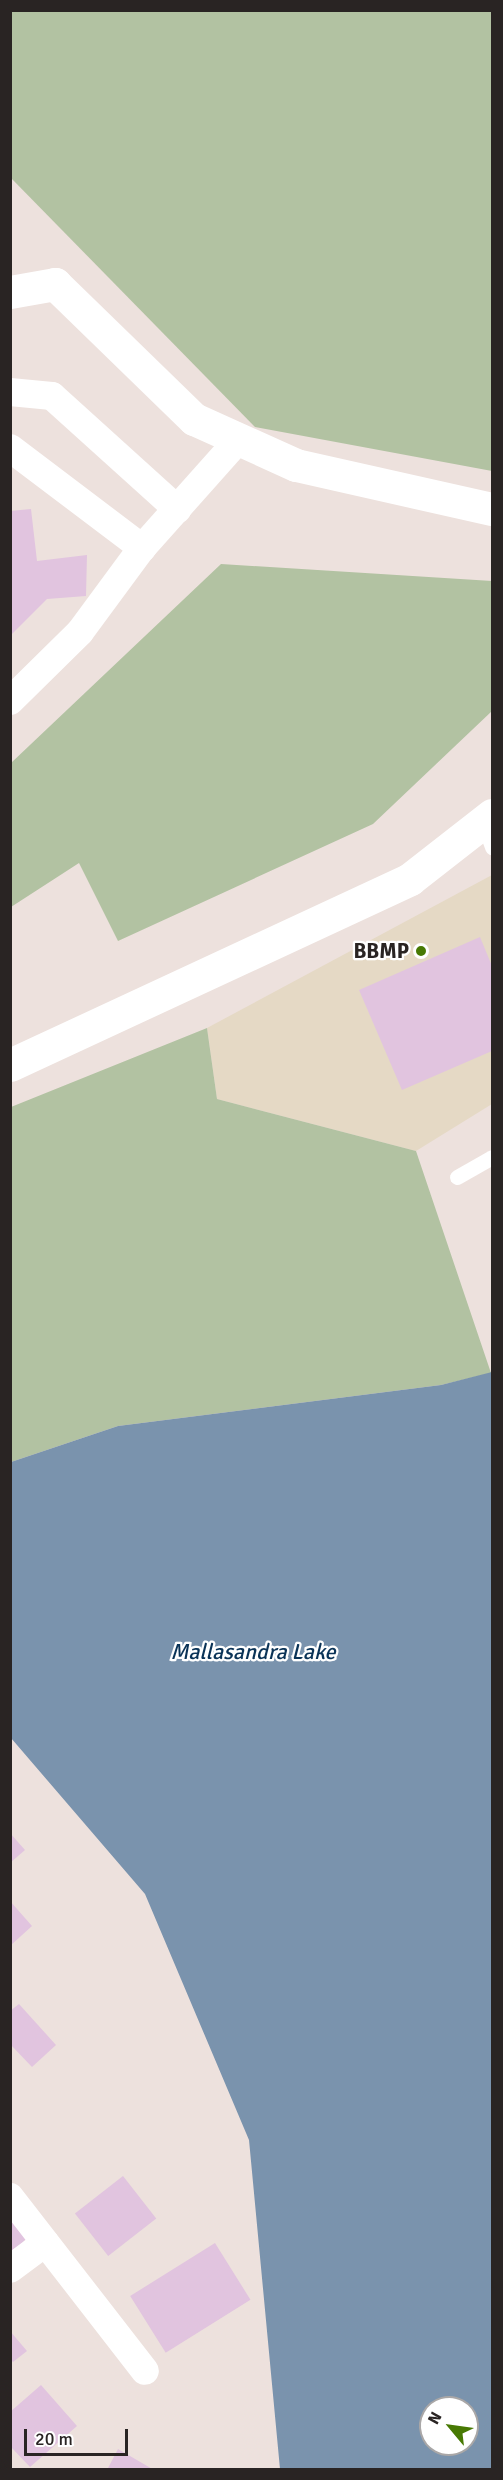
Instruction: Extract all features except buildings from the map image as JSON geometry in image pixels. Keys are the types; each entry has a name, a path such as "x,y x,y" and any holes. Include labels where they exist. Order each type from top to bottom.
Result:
{"street":[{"path":"10,292 55,284 194,419 296,465 492,509"},
{"path":"10,392 52,396 177,509"},
{"path":"10,701 80,632 142,548 239,439"},
{"path":"10,448 142,548"},
{"path":"10,1065 410,879 489,828"},
{"path":"10,2197 145,2371"},
{"path":"10,2269 45,2243"}],"lane":[{"path":"457,1177 492,1157"}],"shaded area":[{"name":"BBMP","path":"492,875 492,1104 416,1151 217,1099 207,1028"}],"green space":[{"path":"10,11 492,11 492,471 255,427 11,178"},
{"path":"221,564 492,581 492,711 373,824 118,941 79,863 11,907 11,763"},
{"path":"207,1028 217,1099 416,1151 491,1373 441,1385 118,1426 11,1462 11,1107"}],"water":[{"name":"Mallasandra Lake","path":"492,1372 492,2469 280,2469 249,2140 145,1894 11,1738 11,1462 118,1426 441,1385"}],"place":[{"name":"BBMP","path":"421,951"}]}
